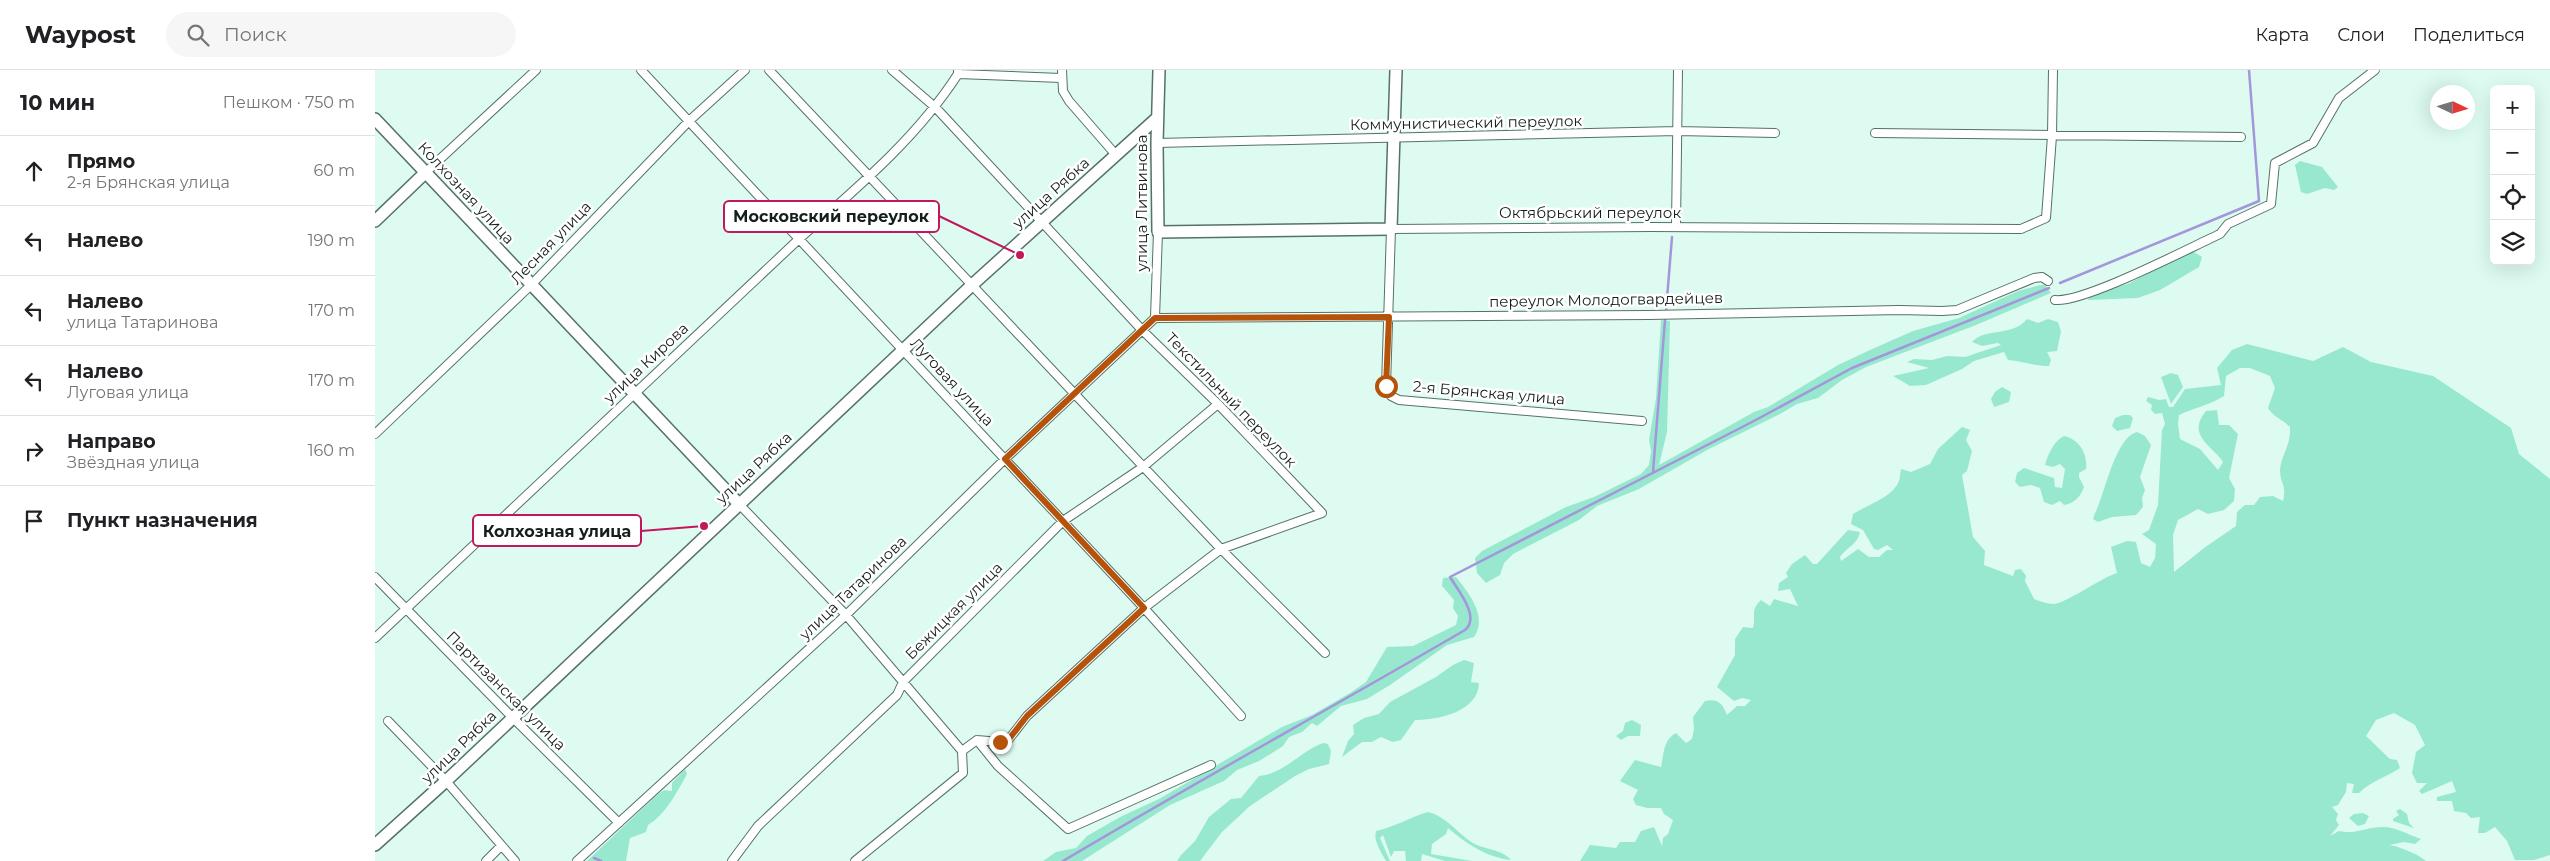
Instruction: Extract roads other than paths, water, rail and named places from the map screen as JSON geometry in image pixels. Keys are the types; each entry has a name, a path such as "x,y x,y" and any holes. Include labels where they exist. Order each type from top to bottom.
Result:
{"main road":[{"name":"улица Литвинова","path":"1158,232 1157,118 1159,70"},
{"name":"2-я Брянская улица","path":"1391,229 1396,70"},
{"name":"улица Рябка","path":"375,845 446,781 903,349 1157,118"},
{"name":"Колхозная улица","path":"375,119 738,503"},
{"path":"375,221 425,173"},
{"name":"Октябрьский переулок","path":"1158,232 1391,229"}],"street":[{"path":"425,173 536,70"},
{"name":"Луговая улица","path":"641,70 1144,608 1241,716"},
{"name":"Лесная улица","path":"375,434 531,284 689,121 745,70"},
{"path":"769,70 1221,549 1325,653"},
{"name":"Текстильный переулок","path":"891,70 936,108 1142,330 1218,404 1321,513 1221,549"},
{"path":"1676,227 1678,70"},
{"path":"2052,136 2053,70"},
{"path":"2055,300 2077,297 2120,279 2220,234 2228,224 2271,204 2275,163 2313,143 2339,98 2375,70"},
{"path":"958,72 1062,74 1063,91 1069,101 1115,155"},
{"name":"улица Кирова","path":"375,638 799,239 870,177 936,108 958,72"},
{"name":"Коммунистический переулок","path":"1157,143 1677,131 1775,133"},
{"path":"1875,133 2241,137"},
{"name":"Октябрьский переулок","path":"1391,229 1676,227 2021,229 2046,218 2052,136"},
{"name":"2-я Брянская улица","path":"1391,229 1386,386 1391,396 1399,400 1642,421"},
{"name":"улица Литвинова","path":"1155,318 1158,232"},
{"name":"переулок Молодогвардейцев","path":"1155,318 1942,311 1957,310 2034,278 2041,277 2048,281"},
{"path":"1142,330 1155,318"},
{"name":"улица Татаринова","path":"577,861 846,615 1005,459 1142,330"},
{"name":"Бежицкая улица","path":"732,861 758,826 897,695 903,682 1063,521 1143,467 1218,404"},
{"name":"Колхозная улица","path":"738,503 846,615 962,752"},
{"path":"855,861 963,773 962,752 977,740 1000,742 1009,739 1027,716 1144,608 1221,549"},
{"name":"Партизанская улица","path":"375,577 405,610 619,822"},
{"path":"388,720 446,781 515,861"},
{"path":"977,740 998,766 1068,829 1211,765"},
{"path":"486,861 501,846"}],"waterway":[{"path":"2060,283 2259,201 2249,70"},
{"path":"1666,311 1672,237"},
{"path":"1063,861 1465,630 1469,624 1469,611 1450,577 1752,422 1852,368 2049,288"},
{"path":"1653,472 1665,320"},
{"path":"594,858 601,861"}],"place":[{"name":"Московский переулок","path":"1020,255"},
{"name":"Колхозная улица","path":"704,526"}]}
